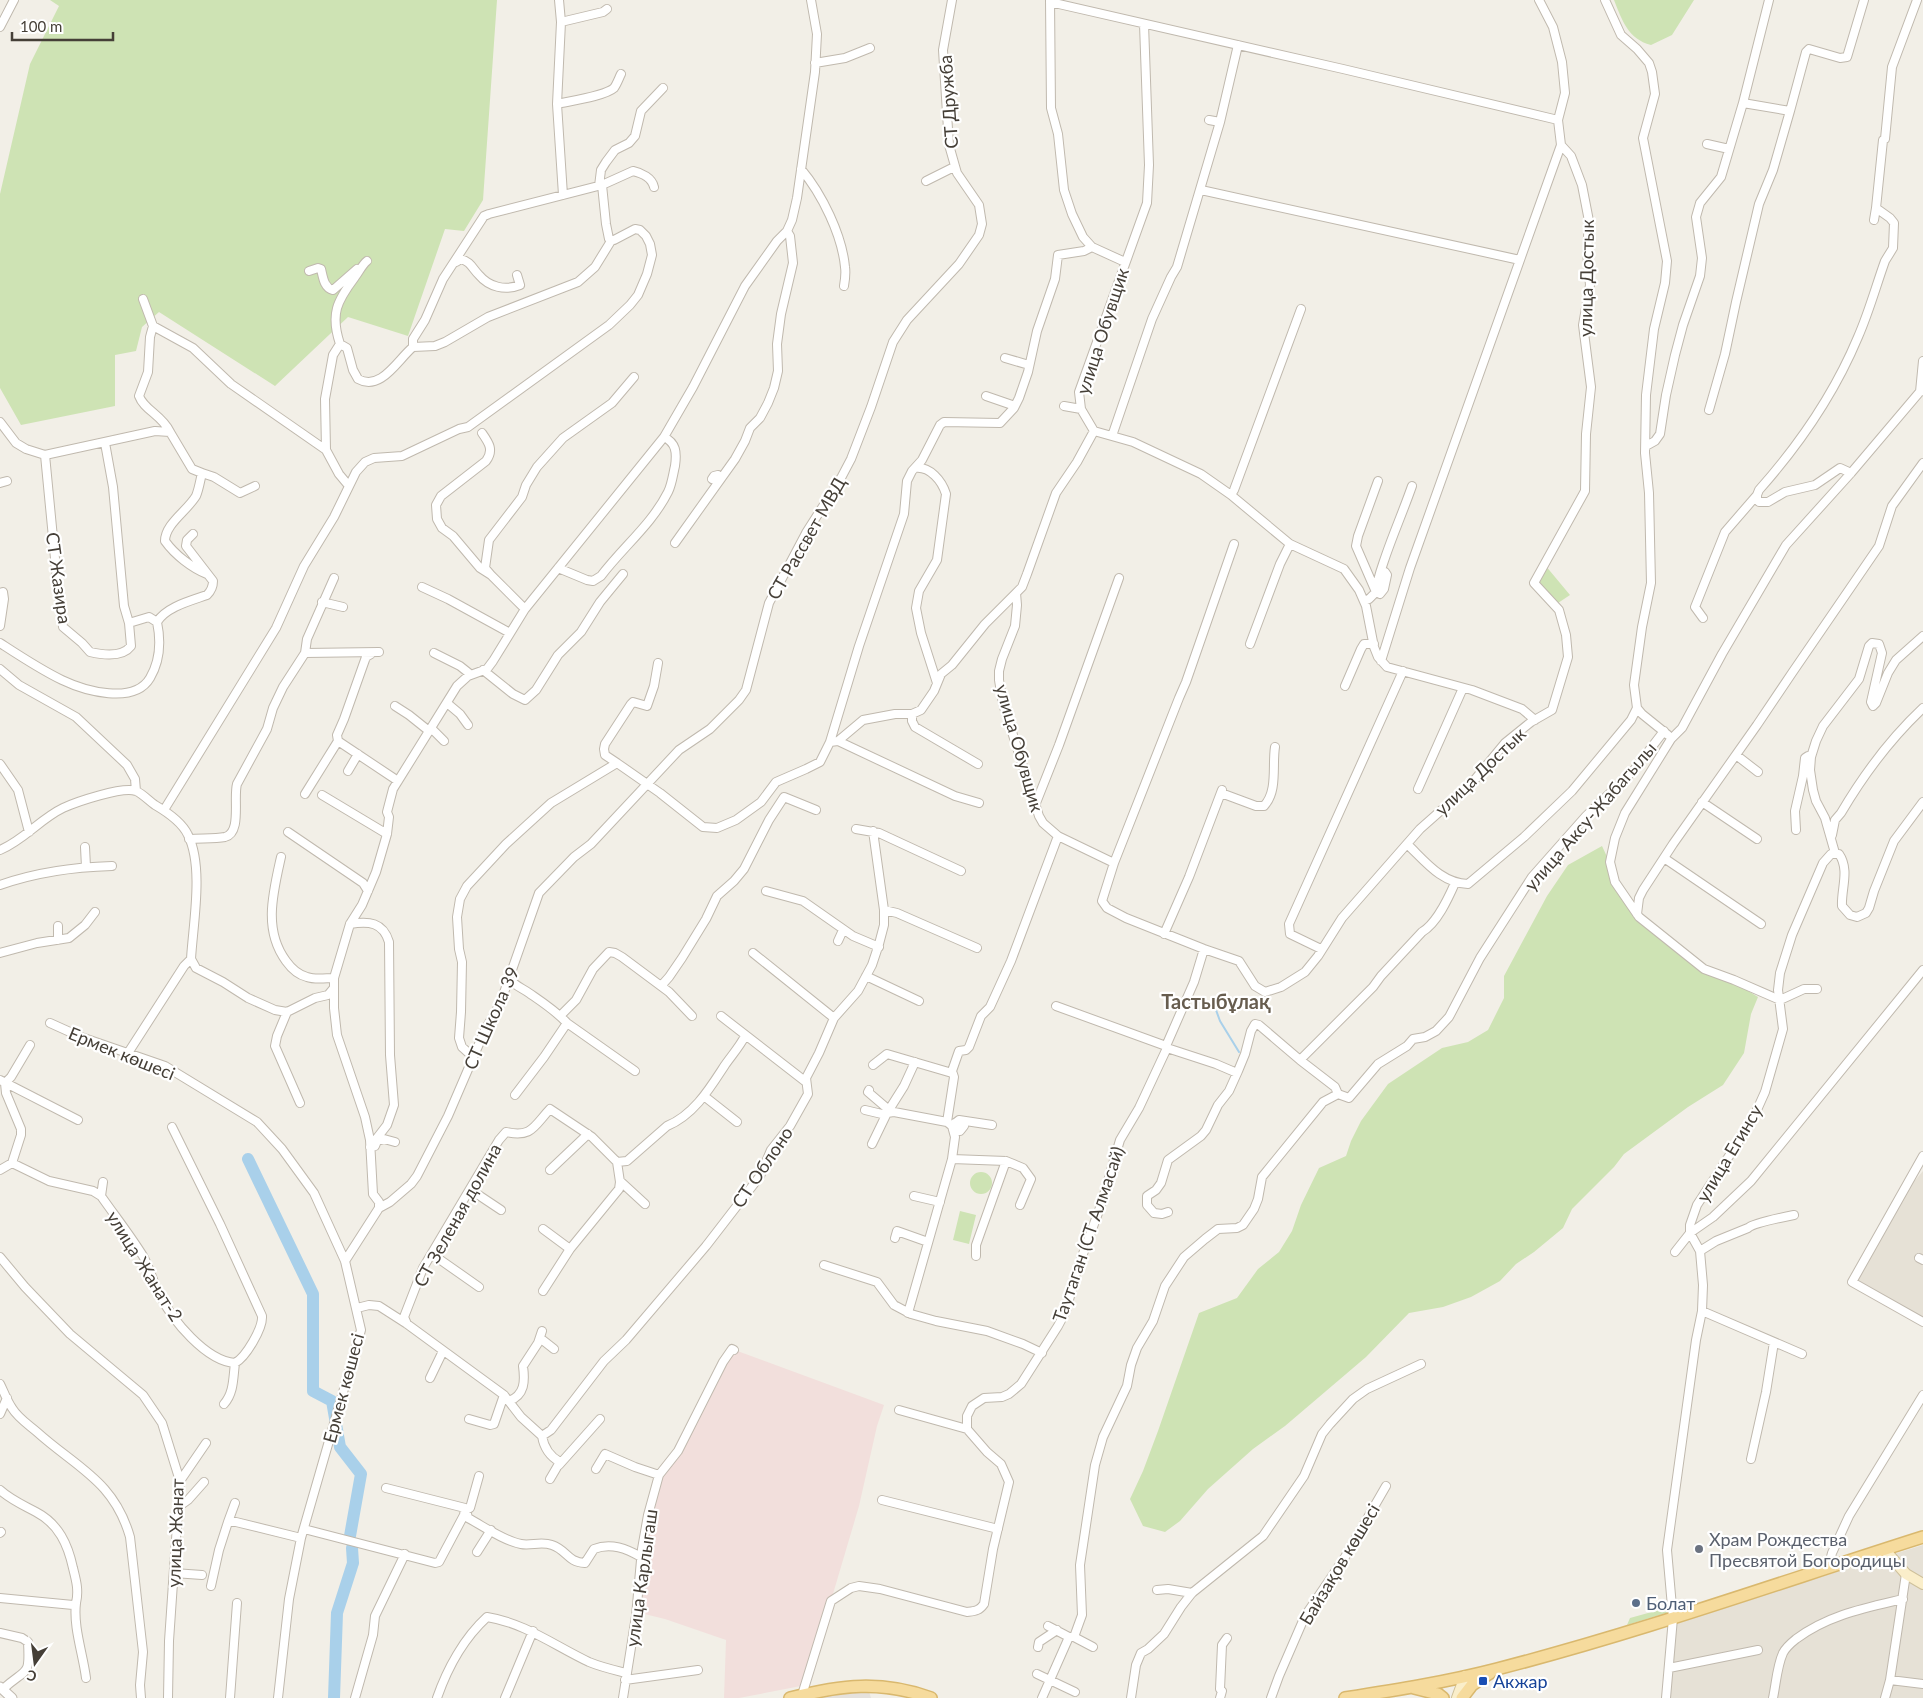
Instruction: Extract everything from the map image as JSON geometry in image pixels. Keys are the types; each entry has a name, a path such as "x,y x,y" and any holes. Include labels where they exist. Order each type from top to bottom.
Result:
{"main road":[{"path":"1345,1698 1496,1669 1673,1618 1923,1537"},
{"path":"1884,1550 1906,1574 1923,1584"},
{"path":"1462,1698 1472,1685 1496,1669"},
{"path":"1457,1698 1466,1676"},
{"path":"790,1698 839,1687 867,1685 901,1689 931,1698"},
{"path":"1410,1687 1438,1694 1443,1698"}],"street":[{"path":"0,27 14,0"},
{"path":"559,0 561,22 557,104 563,195"},
{"path":"379,1208 379,1202 373,1194 370,1150 365,1117 337,1035 333,989 334,978 350,924 362,905 376,872 387,834 391,794 457,686 470,674 487,669 499,653 525,609 664,436 693,387 745,286 777,241 787,231 794,214 815,63 817,34 811,0"},
{"name":"СТ Дружба","path":"908,320 954,270 979,235 982,224 978,205 954,167 949,145 943,50 952,0"},
{"path":"1381,660 1410,568 1562,145 1558,120 1565,93 1562,62 1553,27 1539,0"},
{"path":"1605,0 1621,35 1638,49 1649,63 1654,82 1653,102 1643,138 1667,261 1667,271 1651,348 1644,423 1649,493 1651,584 1642,627 1634,685 1640,711 1672,738"},
{"path":"1646,446 1655,441 1660,434 1666,395 1683,325 1700,276 1702,258 1696,218 1700,203 1721,177 1743,103 1769,0"},
{"path":"1709,410 1725,354 1759,204 1773,170 1806,52 1809,49 1840,58 1846,57 1864,0"},
{"path":"1874,220 1892,68 1917,0"},
{"path":"1125,262 1092,247 1083,237 1072,214 1064,190 1058,134 1051,108 1050,1 1558,120"},
{"path":"561,22 603,12 607,9"},
{"name":"улица Обувщик","path":"1114,863 1058,836 1043,823 1003,704 998,680 1002,659 1015,626 1018,605 1016,594 1022,587 1056,492 1077,462 1094,431 1081,409 1079,392 1145,209 1148,195 1149,165 1144,24"},
{"path":"1112,436 1152,319 1171,277 1178,268 1220,122 1238,45"},
{"path":"815,63 845,58 870,48"},
{"path":"557,104 595,96 612,90 621,74"},
{"path":"611,241 608,237 606,224 601,170 615,150 629,143 635,136 641,111 662,88"},
{"path":"1743,103 1790,111"},
{"path":"1209,120 1220,122"},
{"path":"1707,144 1729,149"},
{"name":"улица Достык","path":"1204,949 1239,961 1255,986 1265,992 1281,987 1301,976 1313,963 1342,918 1420,829 1472,783 1505,743 1531,722 1552,710 1568,657 1566,635 1559,610 1534,583 1585,491 1586,434 1591,387 1583,325 1590,284 1587,252 1589,236 1588,216 1582,185 1571,156 1562,145"},
{"path":"926,181 954,167"},
{"path":"801,169 819,193 834,229 846,268 844,286"},
{"path":"340,344 347,348 356,377 361,381 378,380 387,374 413,346 413,339 425,320 443,279 456,262 484,216 493,212 601,185 633,171 653,182 654,187"},
{"path":"1201,190 1520,260"},
{"path":"1703,618 1696,607 1725,532 1749,506 1793,449 1820,408 1858,338 1894,240 1894,223 1876,208"},
{"path":"164,810 276,628 304,566 334,517 356,472 365,462 374,458 402,456 459,429 468,427 609,325 638,295 651,262 651,249 646,236 640,230 631,230 611,241 595,267 578,282 488,317 435,346 413,346"},
{"path":"675,543 722,478 745,442 750,428 760,418 774,388 778,371 777,344 781,314 793,263 790,236 787,231"},
{"path":"834,742 858,646 904,514 907,481 922,460 940,425 944,422 1000,423 1015,406 1020,398 1030,366 1042,312 1055,279 1058,255 1084,252 1092,247"},
{"path":"456,262 461,259 468,261 482,278 492,285 505,288 520,285 517,275"},
{"path":"309,271 321,269 326,285 329,289 333,290 365,262 342,294 337,305 336,320 340,344 333,355 325,399 326,450"},
{"path":"143,300 153,326 150,337 148,372 139,396 142,402 166,423 192,469 214,477 240,493 255,486"},
{"path":"1231,495 1270,396 1301,309"},
{"name":"СТ Рассвет МВД","path":"647,784 679,750 710,729 746,690 769,603 806,533 841,478 871,407 893,342 908,320"},
{"path":"153,326 158,327 180,342 193,348 231,384 326,450 339,474 349,486"},
{"path":"1004,358 1030,366"},
{"path":"1817,990 1804,989 1780,1000 1734,980 1704,970 1637,914 1615,882 1611,869 1612,854 1615,838 1625,813 1672,738 1682,728 1722,654 1786,545 1851,473 1921,390 1923,361"},
{"path":"525,609 486,568 489,540 522,497 526,486 537,468 563,438 612,403 634,377"},
{"path":"986,396 1015,406"},
{"path":"1064,406 1081,409"},
{"path":"0,422 16,444 45,455 161,431 170,432"},
{"path":"161,431 165,430 166,423"},
{"path":"1094,431 1133,442 1201,474 1231,495 1290,544 1344,569 1364,601 1374,644 1381,660 1387,667 1463,688 1522,709 1535,720"},
{"path":"482,433 491,448 488,458 441,496 438,500 436,511 437,519 442,528 454,536 480,568 492,576"},
{"path":"558,568 593,581 601,576 652,516 670,487 676,456 676,449 673,443 664,436"},
{"path":"105,444 113,487 124,606 129,623 149,618 157,622"},
{"name":"СТ Жазира","path":"45,455 63,627 90,652 116,654 125,652 131,646 129,623"},
{"path":"1637,914 1639,898 1664,858 1880,546 1892,506 1923,462"},
{"path":"915,468 920,467 934,476 943,485 946,494 937,560 919,591 916,608 921,633 937,682"},
{"path":"1749,506 1768,502 1785,492 1815,485 1840,468 1851,473"},
{"path":"202,473 196,496 168,529 165,538 167,543 184,560 198,571 208,574"},
{"path":"712,479 718,475 722,478"},
{"path":"1376,592 1356,546 1378,481"},
{"path":"1364,601 1376,592 1381,570 1412,486"},
{"path":"1756,495 1757,500 1762,502"},
{"path":"157,622 164,614 211,591 213,580 186,546 187,540 193,534"},
{"path":"1204,949 1115,913 1104,905 1102,901 1114,863 1186,682 1234,544"},
{"path":"1250,644 1280,564 1290,544"},
{"path":"483,670 513,694 525,700 528,698 536,690 558,655 581,632 600,602 623,574"},
{"path":"190,839 225,837 233,831 235,824 234,792 236,784 267,729 273,708 283,686 305,653 307,639 334,578"},
{"path":"1036,803 1059,746 1119,578"},
{"path":"422,587 462,606 510,633"},
{"path":"0,593 3,592 4,599 0,626"},
{"path":"658,664 654,686 647,706 633,702 631,704 604,749 605,755 647,784 696,823 708,829 718,828 736,820 762,802 776,782 820,762 834,742 863,720 895,714 912,714 921,710 927,703 941,674 952,665 985,624 1016,594"},
{"path":"322,602 343,606"},
{"path":"0,643 64,681 99,692 124,693 141,688 153,674 158,654 159,632 157,622"},
{"path":"1923,636 1896,660 1888,673 1874,706 1871,702 1882,653 1879,644 1872,643 1869,646 1859,679 1823,726 1811,757 1810,770 1813,790 1826,822 1834,850 1839,854 1844,868 1842,906 1850,915 1857,917 1869,908 1894,841 1923,802"},
{"path":"1346,686 1364,644 1374,644"},
{"path":"305,653 375,653 366,657 336,735 338,740 398,781"},
{"path":"434,653 460,666 470,674"},
{"path":"0,669 19,685 76,717 127,764 135,779 136,791"},
{"path":"1321,949 1290,934 1290,924 1403,671"},
{"path":"1418,789 1463,688"},
{"path":"447,702 460,714 468,725"},
{"path":"395,706 444,741"},
{"path":"1834,850 1832,830 1834,820 1882,752 1898,732 1923,708"},
{"path":"1407,844 1442,877 1455,883 1468,884 1524,837 1572,791 1640,711"},
{"path":"912,714 912,721 915,727 978,764"},
{"name":"улица Аксу-Жабагылы","path":"1042,1698 1082,1615 1080,1565 1095,1464 1103,1437 1127,1386 1137,1348 1153,1321 1165,1286 1184,1257 1205,1238 1218,1229 1238,1228 1243,1225 1254,1209 1258,1199 1262,1177 1323,1102 1338,1094 1349,1098 1378,1064 1407,1046 1413,1038 1425,1037 1436,1031 1449,1017 1480,958 1537,872 1586,816 1634,770 1654,741 1664,731"},
{"path":"305,794 338,740"},
{"path":"834,742 956,796 979,803"},
{"path":"1164,934 1200,850 1222,792 1256,806 1264,806 1270,800 1274,747"},
{"path":"348,770 358,754"},
{"path":"1736,755 1758,772"},
{"path":"1796,830 1795,811 1805,758 1811,757"},
{"path":"473,1057 462,1047 459,1038 462,962 456,917 460,899 467,886 499,851 551,803 618,763"},
{"path":"0,764 18,790 29,832"},
{"name":"СТ Школа 39","path":"345,1261 379,1208 390,1202 417,1176 448,1116 485,1030 500,1004 539,893 574,857 591,844 647,784"},
{"path":"0,850 29,832 55,812 75,803 126,790 136,791 179,823 190,839 197,881 191,959 196,968 248,998 275,1010 287,1012 315,998 328,994 333,989"},
{"path":"322,795 387,834"},
{"path":"661,986 682,958 706,919 717,896 744,869 769,820 784,797 816,810"},
{"path":"1702,802 1757,839"},
{"path":"1826,822 1830,823 1834,820"},
{"path":"856,828 873,831 961,871"},
{"name":"СТ Облоно","path":"542,1436 551,1430 601,1365 626,1340 706,1246 760,1176 772,1150 790,1126 808,1094 806,1078 834,1018 858,991 879,947 884,925 884,910 873,831"},
{"path":"288,832 363,883 368,891"},
{"path":"908,1313 952,1159 951,1126 954,1077 952,1073 959,1051 966,1050 969,1047 981,1016 990,1007 1005,976 1058,836"},
{"path":"85,847 86,866"},
{"name":"улица Егинсу","path":"1690,1233 1690,1225 1697,1205 1752,1121 1764,1092 1783,1029 1778,986 1780,973 1792,936 1818,873 1834,850"},
{"path":"281,857 274,887 272,925 277,950 288,965 306,977 334,978"},
{"path":"1664,858 1761,924"},
{"path":"0,885 50,871 86,866 112,866"},
{"path":"1300,1060 1373,987 1422,932 1428,928 1444,907 1455,883"},
{"path":"766,891 803,901 843,930 879,947"},
{"path":"884,910 977,948"},
{"path":"0,953 37,943 69,938 85,925 95,912"},
{"path":"350,924 370,923 379,926 385,930 389,942 390,1029 394,1105 387,1125 370,1150"},
{"path":"58,926 58,940"},
{"path":"838,941 843,930"},
{"name":"Таутаган (СТ Алмасай)","path":"967,1429 967,1416 972,1406 984,1398 1002,1397 1016,1389 1031,1371 1066,1311 1077,1270 1101,1205 1120,1140 1140,1108 1194,982 1204,949"},
{"path":"560,1016 576,1000 593,969 609,952 622,957 661,986 692,1016"},
{"path":"753,953 834,1018"},
{"path":"128,1053 184,966 191,959"},
{"path":"1675,1252 1690,1233 1713,1217 1751,1181 1923,970"},
{"path":"866,976 919,1001"},
{"path":"510,979 516,986 527,991 567,1023 635,1071"},
{"path":"1056,1006 1237,1073"},
{"path":"287,1012 275,1046 300,1103"},
{"path":"721,1016 806,1082"},
{"name":"Ермек көшесі","path":"50,1023 81,1037 165,1066 257,1122 282,1149 314,1193 345,1261 361,1330 301,1538 289,1598 278,1698"},
{"path":"515,1095 567,1023"},
{"path":"1168,1212 1162,1214 1154,1213 1147,1205 1147,1196 1156,1190 1161,1183 1168,1160 1201,1136 1206,1130 1218,1105 1229,1091 1245,1054 1250,1031 1255,1024 1259,1025 1334,1087 1338,1094"},
{"path":"543,1291 570,1250 619,1189 620,1181 617,1162 627,1161 667,1126 693,1109 745,1036"},
{"path":"3,1081 11,1077 30,1045"},
{"path":"873,1065 887,1054 952,1073"},
{"path":"872,1144 915,1062"},
{"path":"3,1081 78,1120"},
{"path":"0,1170 12,1164 21,1135 21,1130 3,1081"},
{"path":"869,1090 868,1092 887,1113"},
{"path":"704,1096 737,1122"},
{"name":"СТ Зеленая долина","path":"406,1324 404,1317 406,1310 423,1268 502,1135 506,1132 517,1135 528,1132 550,1109 588,1134 617,1162"},
{"path":"865,1110 894,1112 964,1129 976,1122"},
{"path":"951,1126 959,1120 992,1125"},
{"path":"172,1127 190,1167 220,1224 262,1316 262,1323 257,1334 246,1351 235,1363 232,1392 230,1398 224,1404"},
{"path":"550,1170 588,1134"},
{"path":"370,1150 377,1141 384,1139 395,1142"},
{"path":"1923,1156 1852,1282 1923,1322"},
{"path":"952,1159 1006,1161 1023,1168 1030,1179 1020,1205"},
{"path":"976,1256 976,1245 1006,1161"},
{"name":"улица Жанат-2","path":"12,1164 49,1181 93,1191 101,1196 144,1257 159,1294 173,1316 209,1354 224,1361 235,1363"},
{"path":"620,1181 644,1204"},
{"path":"101,1196 102,1182"},
{"path":"471,1188 501,1210"},
{"path":"914,1196 940,1202"},
{"path":"1700,1251 1752,1224 1769,1222 1794,1215"},
{"path":"543,1229 570,1250"},
{"path":"894,1232 928,1242"},
{"path":"1666,1698 1673,1618 1667,1550 1702,1311 1704,1285 1700,1251 1690,1233"},
{"path":"432,1254 479,1287"},
{"name":"улица Жанат","path":"0,1257 70,1334 143,1395 162,1423 180,1480 169,1642 168,1698"},
{"path":"824,1265 877,1282 894,1304 908,1313 936,1321 987,1331 1042,1353"},
{"path":"357,1308 369,1305 379,1306 443,1350 506,1398 521,1417 542,1436 544,1446 560,1462"},
{"path":"1702,1311 1802,1354"},
{"path":"506,1398 516,1397 522,1390 525,1377 523,1366 541,1334 554,1349"},
{"path":"1751,1459 1764,1401 1774,1342"},
{"name":"улица Карлыгаш","path":"623,1698 636,1616 641,1557 648,1515 659,1475 678,1451 723,1362 732,1349 734,1350"},
{"path":"430,1378 443,1350"},
{"path":"1131,1698 1136,1665 1141,1653 1164,1634 1180,1607 1192,1593 1263,1536 1304,1476 1322,1434 1353,1399 1367,1389 1421,1364"},
{"path":"0,1384 12,1409 101,1484 125,1519 130,1537 143,1652 140,1685 141,1698"},
{"path":"1828,1568 1832,1553 1850,1516 1923,1395"},
{"path":"0,1414 7,1398"},
{"path":"469,1419 490,1425 494,1424 506,1398"},
{"path":"802,1695 831,1601 851,1588 869,1587 967,1612 975,1612 980,1609 986,1599 998,1529 1008,1493 1009,1482 1001,1464 987,1452 967,1429 900,1410"},
{"path":"550,1479 560,1462 600,1419"},
{"path":"180,1480 206,1443"},
{"path":"596,1469 605,1454 635,1468 659,1475"},
{"path":"304,1529 435,1563 439,1562 466,1510 470,1508 479,1476"},
{"path":"178,1507 188,1500 204,1482"},
{"name":"Байзақов көшесі","path":"1272,1698 1279,1676 1305,1616 1345,1557 1386,1486"},
{"path":"386,1488 416,1494 465,1508 468,1518 512,1542 531,1545 539,1543 551,1544 564,1552 569,1559 578,1562 585,1563 594,1549 606,1546 621,1548 641,1557"},
{"path":"0,1490 14,1502 44,1517 64,1539 77,1581 75,1606 86,1678"},
{"path":"882,1500 998,1529"},
{"path":"211,1586 219,1550 235,1502"},
{"path":"228,1522 236,1522 301,1538"},
{"path":"477,1552 491,1530"},
{"path":"355,1698 373,1635 375,1616 405,1554"},
{"path":"174,1573 202,1575"},
{"path":"1885,1698 1890,1680 1906,1574"},
{"path":"1157,1590 1168,1589 1192,1593"},
{"path":"0,1598 75,1606"},
{"path":"1773,1698 1783,1652 1806,1632 1829,1619 1854,1611 1903,1600"},
{"path":"230,1698 237,1603"},
{"path":"436,1698 455,1659 472,1632 487,1617 504,1620 533,1631 591,1663 626,1677 698,1670"},
{"path":"1048,1626 1092,1647"},
{"path":"1038,1647 1039,1642 1056,1630"},
{"path":"505,1698 533,1631"},
{"path":"0,1633 22,1638 28,1642 29,1664 27,1669 14,1681 2,1688 12,1698"},
{"path":"1220,1698 1222,1691 1220,1689 1222,1645 1227,1638"},
{"path":"1668,1668 1758,1650"},
{"path":"1038,1674 1074,1692"},
{"path":"14,1681 24,1679"},
{"path":"1890,1680 1923,1684"}],"shaded area":[{"path":"1923,1171 1923,1318 1857,1280 1905,1192"},
{"path":"732,1349 884,1405 877,1426 859,1506 806,1685 739,1698 724,1698 726,1640 665,1619 636,1612 642,1549 659,1475 667,1466"},
{"path":"1923,1545 1923,1698 1662,1698 1670,1624"},
{"path":"867,1685 871,1698 790,1698"}],"green space":[{"path":"50,0 497,0 483,200 464,231 445,229 408,336 348,317 275,386 159,312 142,327 136,351 115,355 115,406 21,425 0,388 0,194 30,64 59,6"},
{"path":"1614,0 1694,0 1672,35 1651,45 1643,42 1631,33 1623,21"},
{"path":"1545,565 1570,595 1555,605 1535,583"},
{"path":"1602,846 1609,861 1612,879 1645,925 1701,972 1745,989 1758,997 1751,1014 1744,1053 1723,1085 1688,1107 1624,1154 1614,1167 1572,1209 1563,1228 1516,1264 1500,1281 1471,1297 1443,1307 1409,1313 1366,1357 1285,1426 1253,1449 1208,1489 1180,1521 1165,1532 1143,1526 1130,1499 1158,1431 1199,1313 1237,1298 1258,1269 1279,1252 1292,1231 1301,1205 1319,1168 1346,1156 1361,1121 1388,1084 1442,1048 1468,1042 1488,1030 1504,998 1504,976 1547,896 1568,865"},
{"path":"981,1172 989,1175 992,1183 989,1191 981,1194 973,1191 970,1183 973,1175"},
{"path":"960,1211 976,1215 969,1244 953,1240"},
{"path":"1669,1608 1669,1612 1627,1625 1630,1618"}],"waterway":[{"path":"1212,999 1220,1021 1239,1052"},
{"path":"248,1159 313,1294 313,1391 332,1401 340,1447 361,1474 350,1536"},
{"path":"334,1698 337,1613 353,1563 352,1548"}],"place":[{"name":"Храм Рождества Пресвятой Богородицы","path":"1699,1549"},
{"name":"Болат","path":"1636,1603"},
{"name":"Акжар","path":"1483,1681"}],"district":[{"name":"Тастыбұлақ","path":"1216,1001"}]}
